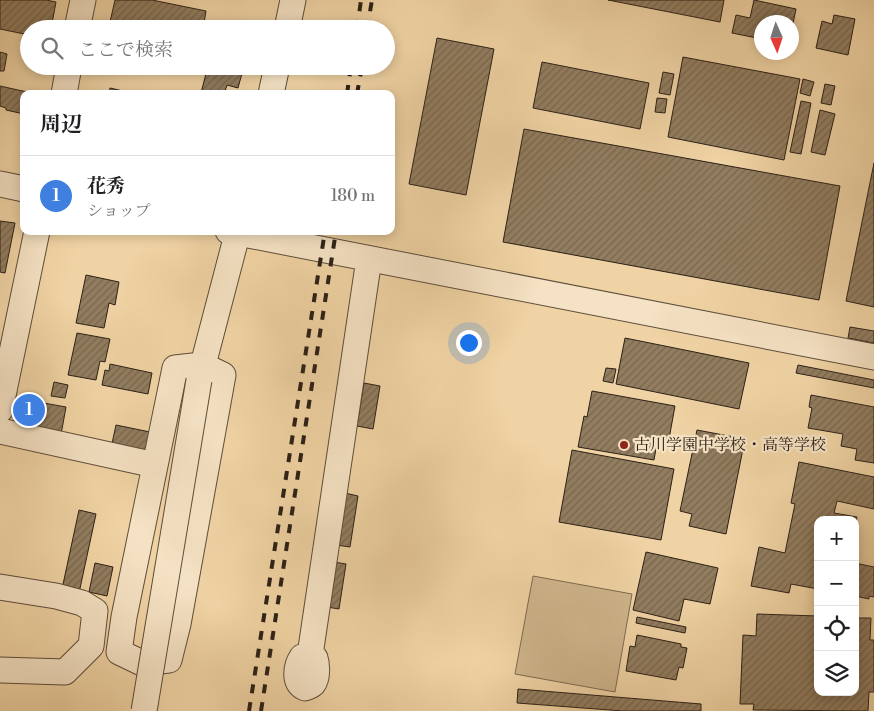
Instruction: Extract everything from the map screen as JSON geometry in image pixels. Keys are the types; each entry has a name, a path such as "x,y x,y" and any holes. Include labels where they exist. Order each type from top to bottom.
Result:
{"street":[{"path":"79,20 83,0"},
{"path":"288,20 294,0"},
{"path":"65,90 67,75"},
{"path":"272,90 276,75"},
{"path":"0,184 20,188"},
{"path":"0,410 11,304 36,235"},
{"path":"144,711 201,372 233,235"},
{"path":"248,235 874,357"},
{"path":"310,655 369,260"},
{"path":"175,368 201,372 223,375 178,624 169,660 142,664 119,652 124,617 175,368"},
{"path":"0,431 155,465"},
{"path":"0,587 56,596 82,603 94,611 91,646 65,672 0,670"}],"shaded area":[{"path":"533,576 632,594 615,692 515,674"}],"building":[{"path":"0,0 46,0 56,2 53,20 20,20 20,33 0,29"},
{"path":"115,0 152,0 206,11 204,20 110,20"},
{"path":"608,0 724,0 720,22"},
{"path":"754,0 796,9 795,15 754,15 754,37 732,33 736,15 750,18"},
{"path":"834,15 855,19 848,55 816,48 822,21 832,24"},
{"path":"437,38 494,49 466,195 409,184"},
{"path":"0,52 7,54 4,71 0,71"},
{"path":"683,57 800,79 784,160 668,137"},
{"path":"542,62 649,83 640,129 533,108"},
{"path":"663,72 674,74 670,95 659,93"},
{"path":"206,75 242,75 238,88 227,85 225,90 202,90"},
{"path":"803,79 814,82 810,96 800,93"},
{"path":"825,84 835,86 831,105 821,103"},
{"path":"0,86 20,90 20,113 6,110 6,108 0,106"},
{"path":"657,98 667,99 665,113 655,112"},
{"path":"801,101 811,103 801,154 790,152"},
{"path":"820,110 835,114 825,155 811,152"},
{"path":"524,129 840,186 819,300 503,242"},
{"path":"874,163 874,307 846,301"},
{"path":"0,221 15,223 5,273 0,272"},
{"path":"86,275 119,282 115,305 109,303 104,328 76,323"},
{"path":"850,327 874,331 874,343 848,338"},
{"path":"77,333 110,339 105,362 100,361 96,380 68,375"},
{"path":"625,338 749,363 739,409 616,384"},
{"path":"110,364 152,373 148,394 102,385 105,370 109,371"},
{"path":"798,365 874,380 874,388 796,373"},
{"path":"606,368 616,369 613,383 603,381"},
{"path":"54,382 68,385 65,398 51,396"},
{"path":"364,383 380,386 373,429 357,426"},
{"path":"592,391 675,406 669,439 658,437 654,460 578,447 584,416 587,417"},
{"path":"811,395 874,407 874,463 855,460 857,449 841,446 843,434 808,428 812,408 809,407"},
{"path":"27,400 66,407 60,440 21,433"},
{"path":"116,425 150,432 145,455 111,448"},
{"path":"697,430 745,439 726,534 689,526 692,514 680,511"},
{"path":"572,450 674,469 661,540 559,522"},
{"path":"799,462 874,477 874,509 837,501 834,513 851,516 814,516 814,588 791,584 789,593 751,586 759,547 785,553 795,504 791,503"},
{"path":"345,493 358,496 350,547 336,545"},
{"path":"79,510 96,514 79,593 62,589"},
{"path":"646,552 718,568 710,604 684,599 679,621 633,610"},
{"path":"334,562 346,564 339,609 327,607"},
{"path":"95,563 113,567 107,596 89,592"},
{"path":"859,564 874,567 874,597 869,596 869,599 859,597"},
{"path":"757,614 814,616 814,696 859,696 859,618 871,618 870,640 874,640 874,692 869,692 868,711 753,710 754,704 740,704 743,635 756,636"},
{"path":"637,617 686,627 685,633 636,623"},
{"path":"637,635 681,644 681,647 687,648 683,668 679,667 676,680 626,671 630,646 635,647"},
{"path":"518,689 701,704 701,711 623,711 517,703"}],"railway":[{"path":"358,20 361,0"},
{"path":"369,20 372,0"},
{"path":"348,90 350,75"},
{"path":"358,90 360,75"},
{"path":"249,711 324,235"},
{"path":"261,711 335,235"}],"place":[{"name":"花秀","path":"29,410"},
{"name":"古川学園中学校・高等学校","path":"624,445"}]}
